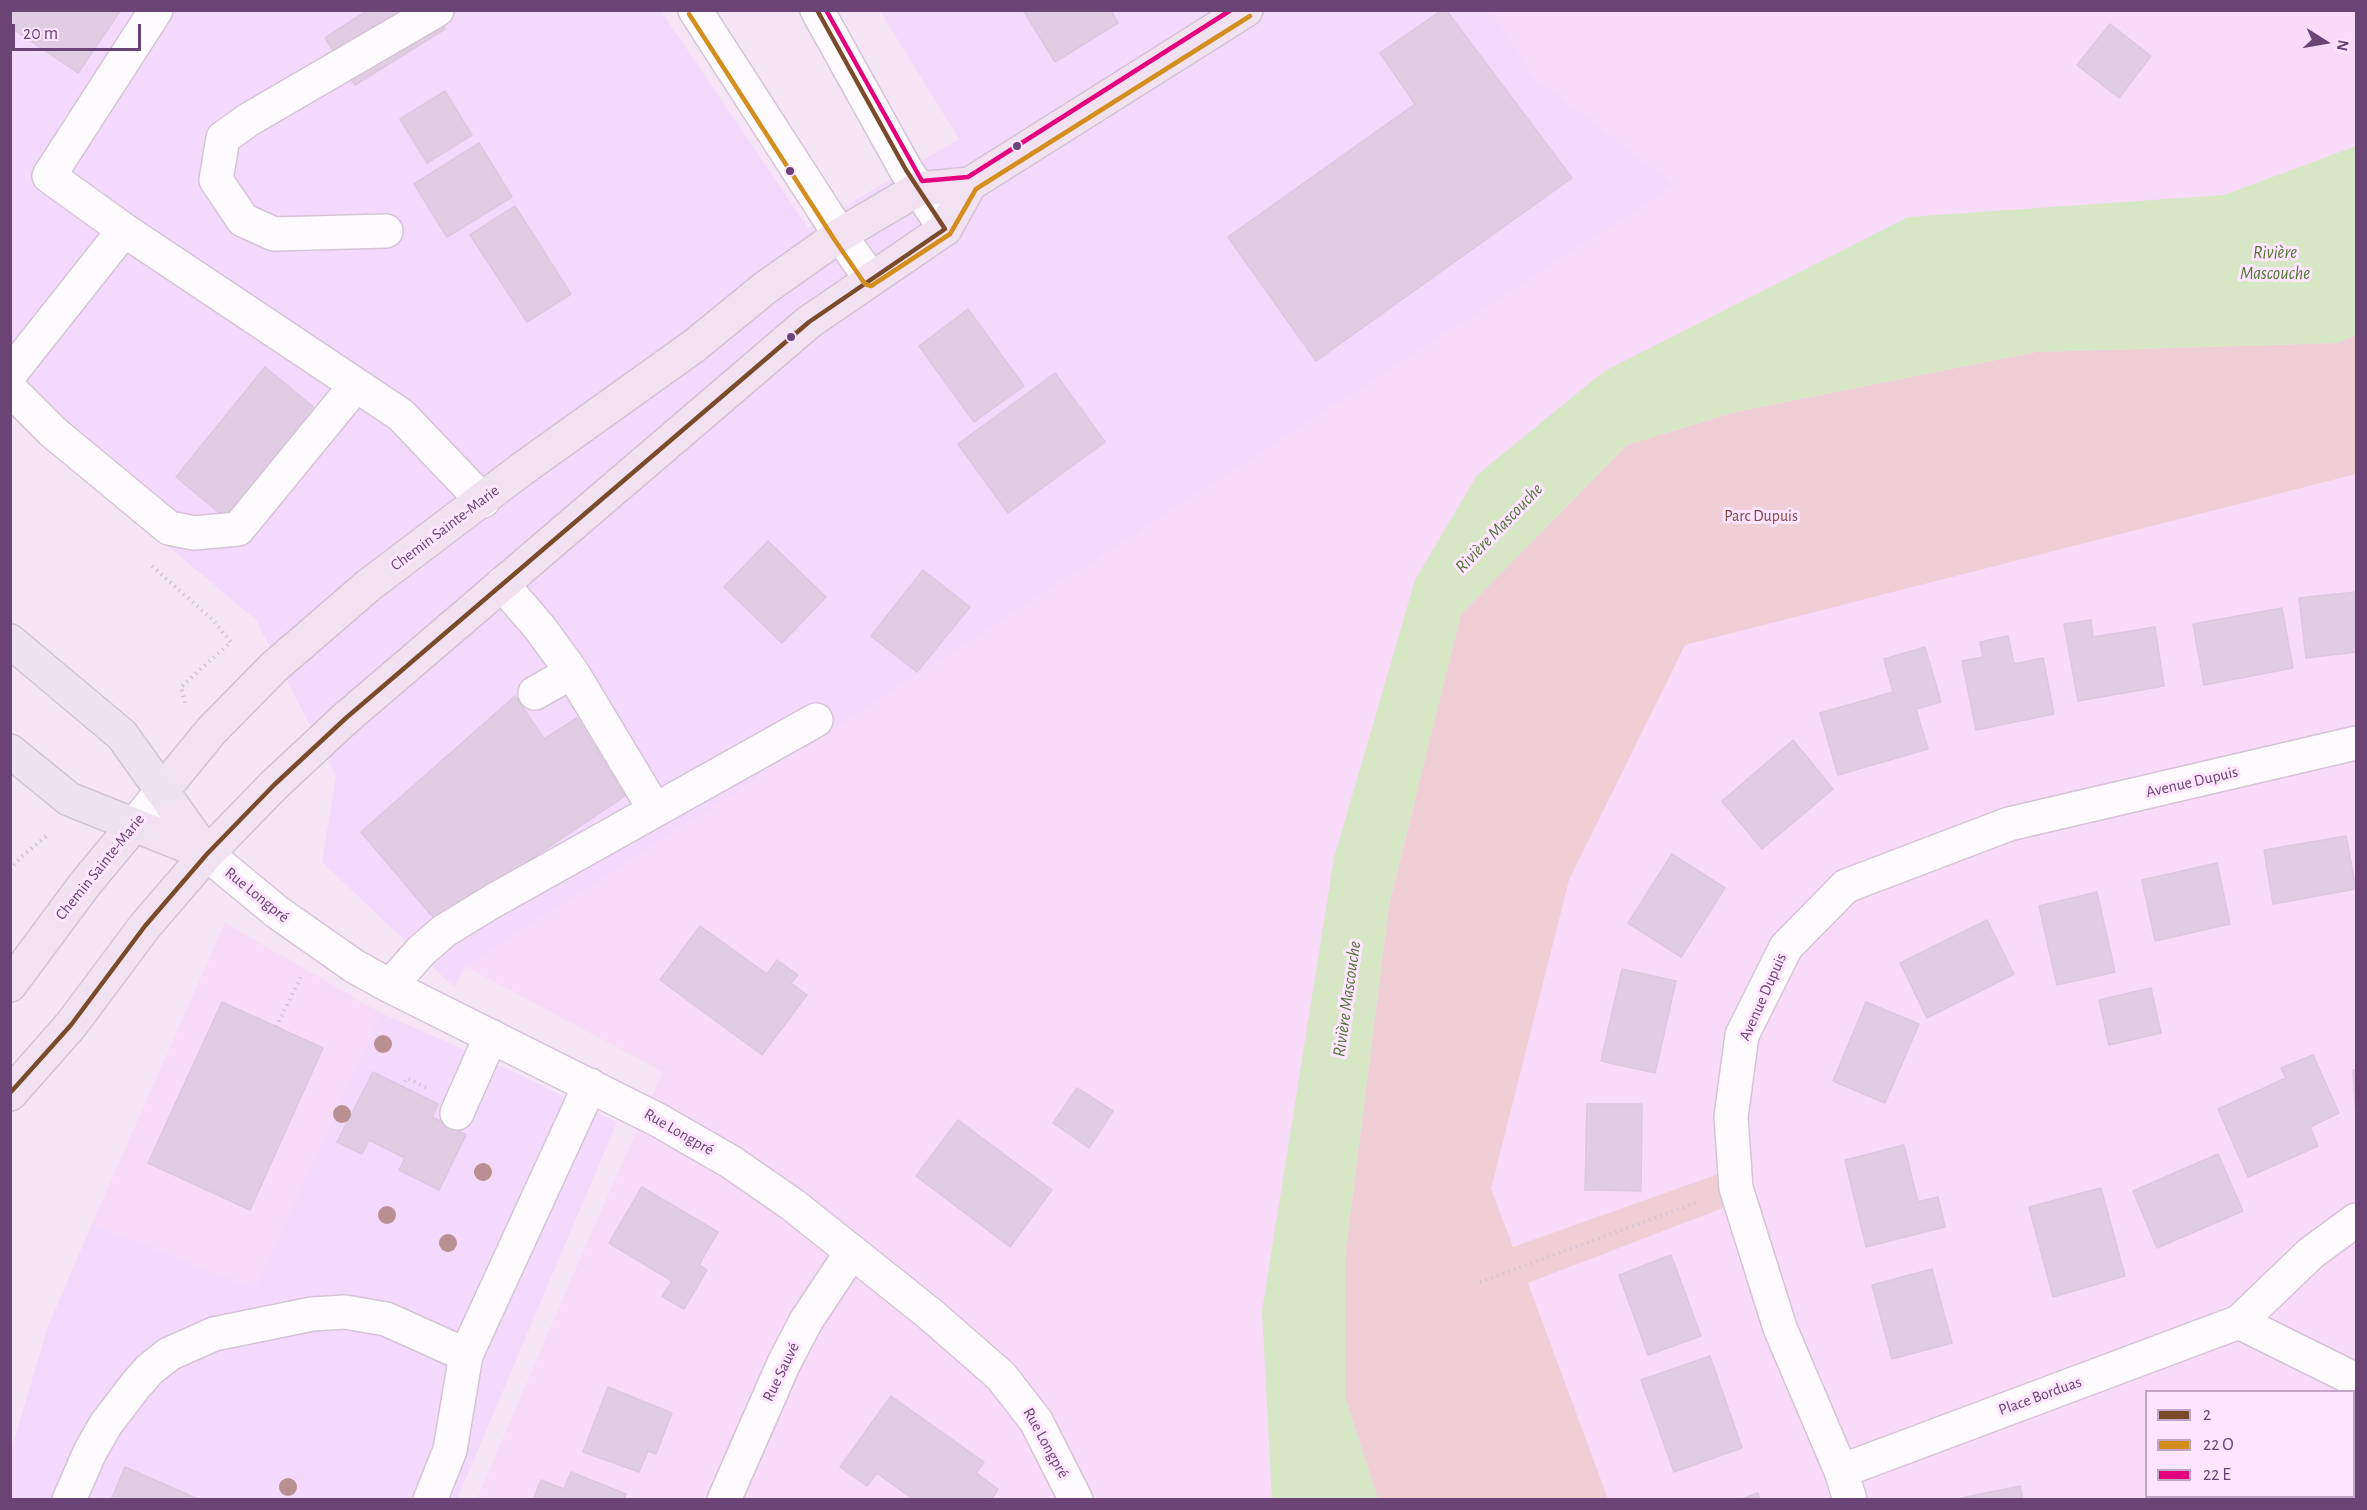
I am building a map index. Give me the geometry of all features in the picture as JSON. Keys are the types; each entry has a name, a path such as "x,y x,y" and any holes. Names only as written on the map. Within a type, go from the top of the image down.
{"highway":[{"path":"10,641 122,735 162,791"},
{"path":"10,751 69,799 134,825"}],"main road":[{"name":"Chemin Sainte-Marie","path":"162,791 212,730 303,641 369,585 483,501 522,469 694,346 765,288 840,235 918,189 970,184 1246,10"},
{"name":"Chemin Sainte-Marie","path":"10,1094 71,1025 145,926 207,854 274,785 338,726 502,584 809,322 945,229 970,184"},
{"name":"Rue Longpré","path":"162,791 207,854"},
{"name":"Chemin Sainte-Marie","path":"10,985 85,884 134,825"},
{"name":"Rue Longpré","path":"134,825 207,854"}],"street":[{"path":"156,10 49,176 124,230 401,415 483,501"},
{"path":"386,231 274,234 243,220 216,180 223,138 248,120 437,10"},
{"path":"696,10 840,235 871,279"},
{"path":"817,10 918,189 945,229"},
{"path":"10,374 124,230"},
{"path":"10,389 53,432 169,528 194,533 238,529 356,385"},
{"path":"502,584 540,628 572,672 656,810"},
{"path":"535,693 572,672"},
{"path":"390,986 421,951 444,931 493,901 816,720"},
{"name":"Avenue Dupuis","path":"1845,1485 1780,1328 1736,1188 1731,1117 1742,1035 1786,947 1846,886 2009,824 2356,743"},
{"name":"Chemin Sainte-Marie","path":"134,825 162,791"},
{"name":"Rue Longpré","path":"207,854 291,923 354,966 658,1120 731,1162 793,1205 930,1314 1001,1377 1036,1421 1076,1500"},
{"path":"456,1113 491,1036"},
{"path":"430,1500 450,1450 466,1354 590,1085"},
{"name":"Place Borduas","path":"1845,1485 2239,1322 2311,1252 2356,1220"},
{"name":"Rue Sauvé","path":"724,1500 784,1364 806,1321 851,1252"},
{"path":"69,1500 100,1433 150,1369 169,1354 224,1330 312,1314 345,1312 386,1319 466,1354"},
{"path":"2239,1322 2356,1380"}],"path":[{"path":"186,707 181,687 231,642"},
{"path":"10,870 21,857 39,843"},
{"path":"276,1027 304,969"},
{"path":"402,1087 407,1078 428,1089"},
{"path":"1480,1282 1736,1188"}],"shaded area":[{"path":"11,11 661,11 808,228 959,139 880,11 1491,11 1533,76 1675,185 466,966 454,987 322,862 336,776 256,620 11,414"},
{"path":"1491,11 2356,11 2356,1499 477,1499 663,1072 465,966 1675,185 1533,76"},
{"path":"225,923 381,1013 255,1289 92,1224"},
{"path":"381,1013 510,1070 617,1122 457,1499 11,1499 10,1455 47,1329 92,1224 255,1289"}],"green space":[{"name":"Parc Dupuis","path":"2356,335 2356,474 1685,645 1569,880 1491,1189 1513,1247 1724,1172 1728,1206 1528,1283 1608,1499 1378,1499 1345,1397 1345,1256 1389,905 1461,614 1627,445 1735,412 2036,352 2337,343"}],"water":[{"name":"Rivière Mascouche","path":"2356,146 2356,335 2338,343 2036,352 1735,412 1627,445 1461,614 1389,905 1345,1256 1345,1397 1378,1499 1272,1499 1262,1311 1334,858 1415,580 1477,475 1603,372 1908,217 2224,195"}],"building":[{"path":"10,10 121,10 78,73 10,27"},
{"path":"368,10 433,10 445,29 355,85 325,38"},
{"path":"1023,10 1111,10 1118,23 1055,62"},
{"path":"1442,10 1446,10 1572,178 1316,361 1228,237 1415,104 1380,53"},
{"path":"2110,24 2151,56 2119,98 2077,65"},
{"path":"445,91 472,135 427,163 400,119"},
{"path":"479,143 512,197 447,237 414,184"},
{"path":"515,206 571,294 527,322 470,235"},
{"path":"968,309 1024,386 974,422 919,346"},
{"path":"265,367 322,414 232,523 176,477"},
{"path":"1055,373 1105,442 1008,513 958,444"},
{"path":"768,541 826,597 782,643 724,587"},
{"path":"923,570 970,607 917,672 871,636"},
{"path":"2356,592 2356,652 2306,658 2299,598"},
{"path":"2282,608 2293,668 2204,685 2193,624"},
{"path":"2091,620 2093,637 2155,627 2164,686 2078,701 2064,624"},
{"path":"2008,636 2014,664 2043,658 2054,714 1976,730 1962,661 1983,657 1980,642"},
{"path":"1925,647 1941,702 1916,709 1928,749 1838,775 1820,713 1893,692 1884,659"},
{"path":"515,696 544,739 577,718 625,796 437,922 361,832"},
{"path":"1793,740 1833,789 1762,849 1722,801"},
{"path":"2346,836 2356,889 2273,904 2264,850"},
{"path":"1672,854 1725,888 1681,957 1628,923"},
{"path":"2217,863 2230,924 2155,941 2142,880"},
{"path":"2097,892 2115,972 2057,985 2039,906"},
{"path":"1987,920 2014,974 1927,1018 1900,963"},
{"path":"700,926 767,974 777,960 798,975 791,983 807,995 762,1055 660,980"},
{"path":"1622,969 1676,981 1655,1073 1601,1061"},
{"path":"2151,988 2161,1033 2109,1045 2099,1000"},
{"path":"222,1002 323,1048 250,1210 148,1163"},
{"path":"1866,1002 1919,1024 1885,1103 1833,1081"},
{"path":"2313,1055 2339,1113 2310,1127 2318,1146 2248,1177 2218,1109 2286,1078 2281,1068"},
{"path":"2353,1070 2356,1070 2356,1115"},
{"path":"373,1072 438,1104 432,1117 466,1135 439,1190 399,1170 405,1158 369,1140 362,1154 337,1142"},
{"path":"1077,1088 1113,1111 1089,1148 1053,1123"},
{"path":"1587,1104 1642,1104 1641,1191 1585,1190"},
{"path":"958,1120 1052,1190 1010,1247 916,1176"},
{"path":"1904,1145 1918,1202 1938,1197 1945,1227 1866,1247 1845,1160"},
{"path":"2218,1154 2243,1211 2157,1248 2133,1191"},
{"path":"642,1187 718,1232 699,1265 707,1270 684,1309 662,1296 672,1281 609,1243"},
{"path":"2101,1188 2125,1276 2053,1297 2029,1207"},
{"path":"1671,1255 1701,1336 1648,1355 1619,1275"},
{"path":"1932,1269 1952,1343 1892,1359 1872,1285"},
{"path":"1710,1356 1742,1448 1674,1472 1641,1380"},
{"path":"608,1387 672,1413 656,1454 648,1451 639,1472 583,1452"},
{"path":"891,1396 984,1462 976,1473 998,1489 991,1500 914,1500 877,1473 867,1486 840,1467"},
{"path":"125,1467 200,1500 111,1500"},
{"path":"571,1472 626,1494 624,1500 533,1500 541,1480 564,1489"},
{"path":"2020,1486 2023,1500 1961,1500 1961,1498"},
{"path":"1758,1493 1760,1500 1739,1500"},
{"path":"2156,1498 2230,1498 2230,1500 2156,1500"},
{"path":"2259,1498 2349,1498 2349,1500 2259,1500"}],"transit line":[{"name":"2","path":"10,1093 71,1025 145,926 207,854 274,785 346,718 809,322 945,229 906,170 817,10"},
{"path":"826,10 922,181 968,177 1231,10"},
{"path":"689,14 834,239 865,284 871,286 950,234 976,189 1250,16"}]}
